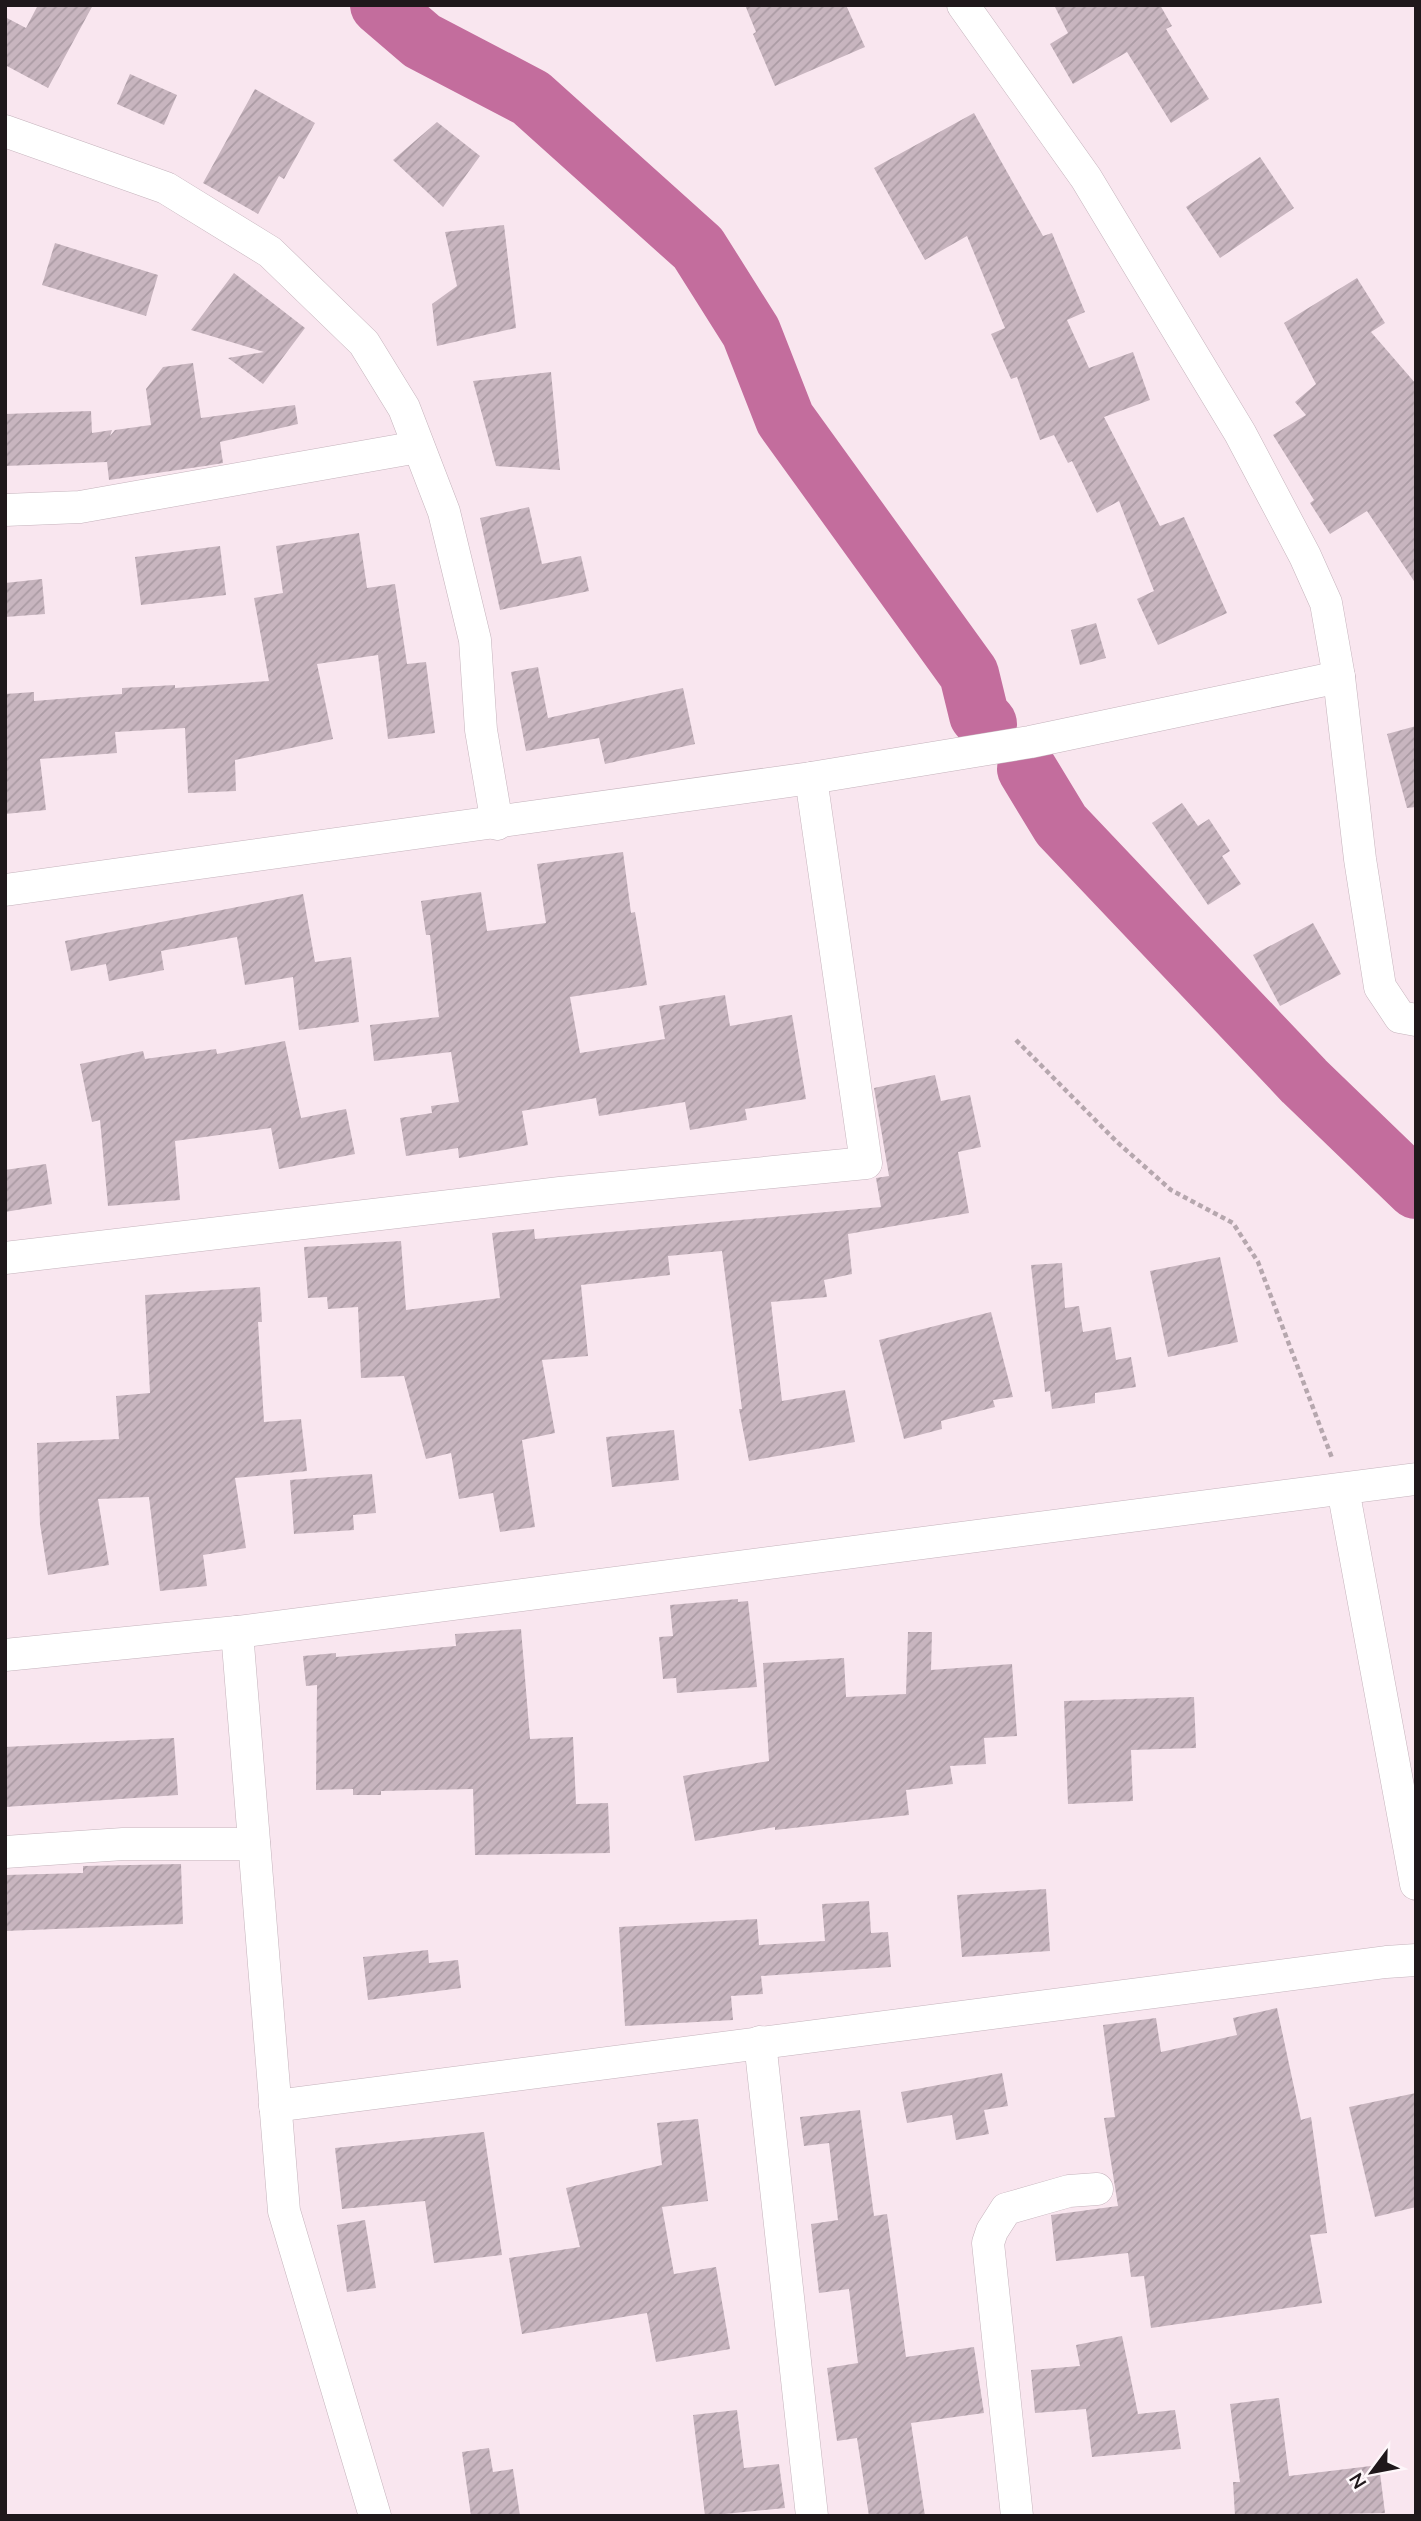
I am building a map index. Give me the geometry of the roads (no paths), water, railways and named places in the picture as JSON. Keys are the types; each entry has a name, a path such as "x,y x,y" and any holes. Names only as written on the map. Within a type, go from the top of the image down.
{"street":[{"path":"963,5 1086,178 1240,433 1305,556 1326,603 1339,677 1360,859 1380,987 1400,1017 1416,1020"},
{"path":"5,131 166,188 270,252 364,343 404,408 444,512 475,640 481,730 497,824"},
{"path":"5,510 80,507 418,447"},
{"path":"5,890 497,824 811,778 1030,742 1339,677"},
{"path":"5,1258 560,1193 866,1163 811,778"},
{"path":"5,1655 237,1633 1416,1479"},
{"path":"1343,1489 1416,1884"},
{"path":"237,1633 284,2211 374,2516"},
{"path":"5,1852 123,1844 254,1844"},
{"path":"275,2106 1385,1962 1416,1961"},
{"path":"760,2042 812,2516"},
{"path":"1017,2516 988,2243 1006,2209 1057,2194 1097,2189"}],"waterway":[{"path":"380,5 422,41 531,98 698,248 751,332 785,419 969,674 979,715 987,724"},
{"path":"1027,769 1061,825 1304,1081 1416,1189"}]}
